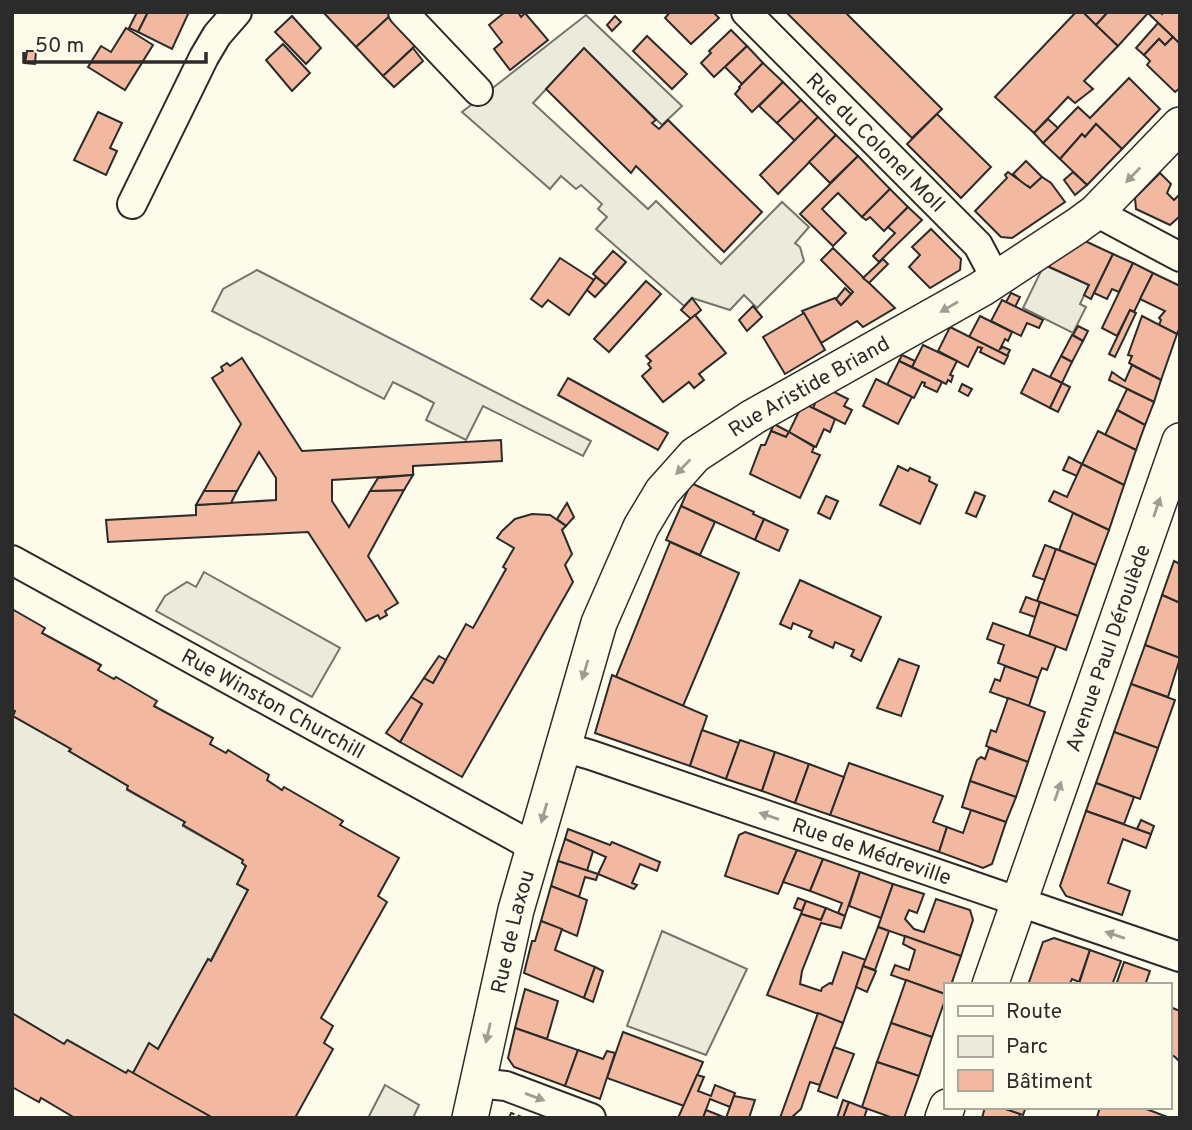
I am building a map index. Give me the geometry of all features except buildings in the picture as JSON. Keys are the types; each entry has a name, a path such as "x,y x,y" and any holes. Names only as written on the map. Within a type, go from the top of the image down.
{"main road":[{"name":"Rue Aristide Briand","path":"563,747 599,623 635,539 662,492 686,464 695,455 753,417 996,279 1096,212 1180,125"},
{"name":"Avenue Paul Déroulède","path":"991,983 1180,441"},
{"name":"Rue de Laxou","path":"470,1118 510,936 563,747"}],"street":[{"path":"132,204 204,57 217,35 237,12"},
{"path":"403,12 478,91"},
{"name":"Rue du Colonel Moll","path":"746,12 978,244 996,279"},
{"path":"1096,212 1180,257"},
{"name":"Rue Winston Churchill","path":"12,560 534,847"},
{"name":"Rue de Médreville","path":"563,747 1180,957"},
{"path":"477,1083 506,1086 591,1118"}],"green space":[{"path":"12,710 15,711 13,716 128,786 127,790 185,822 183,826 243,860 242,863 246,866 238,884 248,890 211,960 208,959 158,1049 149,1044 133,1073 126,1073 68,1040 64,1044 12,1013"}],"shaded area":[{"path":"586,15 682,106 662,125 584,49 533,103 648,209 656,201 721,264 782,202 809,227 795,243 800,247 804,261 757,308 744,295 730,310 692,298 684,306 596,229 607,217 598,209 602,204 581,185 576,189 561,176 550,189 462,112"},
{"path":"1044,265 1089,285 1080,304 1086,307 1073,333 1023,308"},
{"path":"257,270 591,441 583,456 483,406 466,440 426,420 434,403 419,395 393,382 384,399 212,311 223,289"},
{"path":"204,572 340,648 312,697 156,611 165,596 187,582 196,587"},
{"path":"662,931 747,969 706,1055 627,1026"},
{"path":"385,1085 419,1105 413,1118 368,1118"}],"fence":[{"path":"509,1118 511,1113 524,1118"}]}
